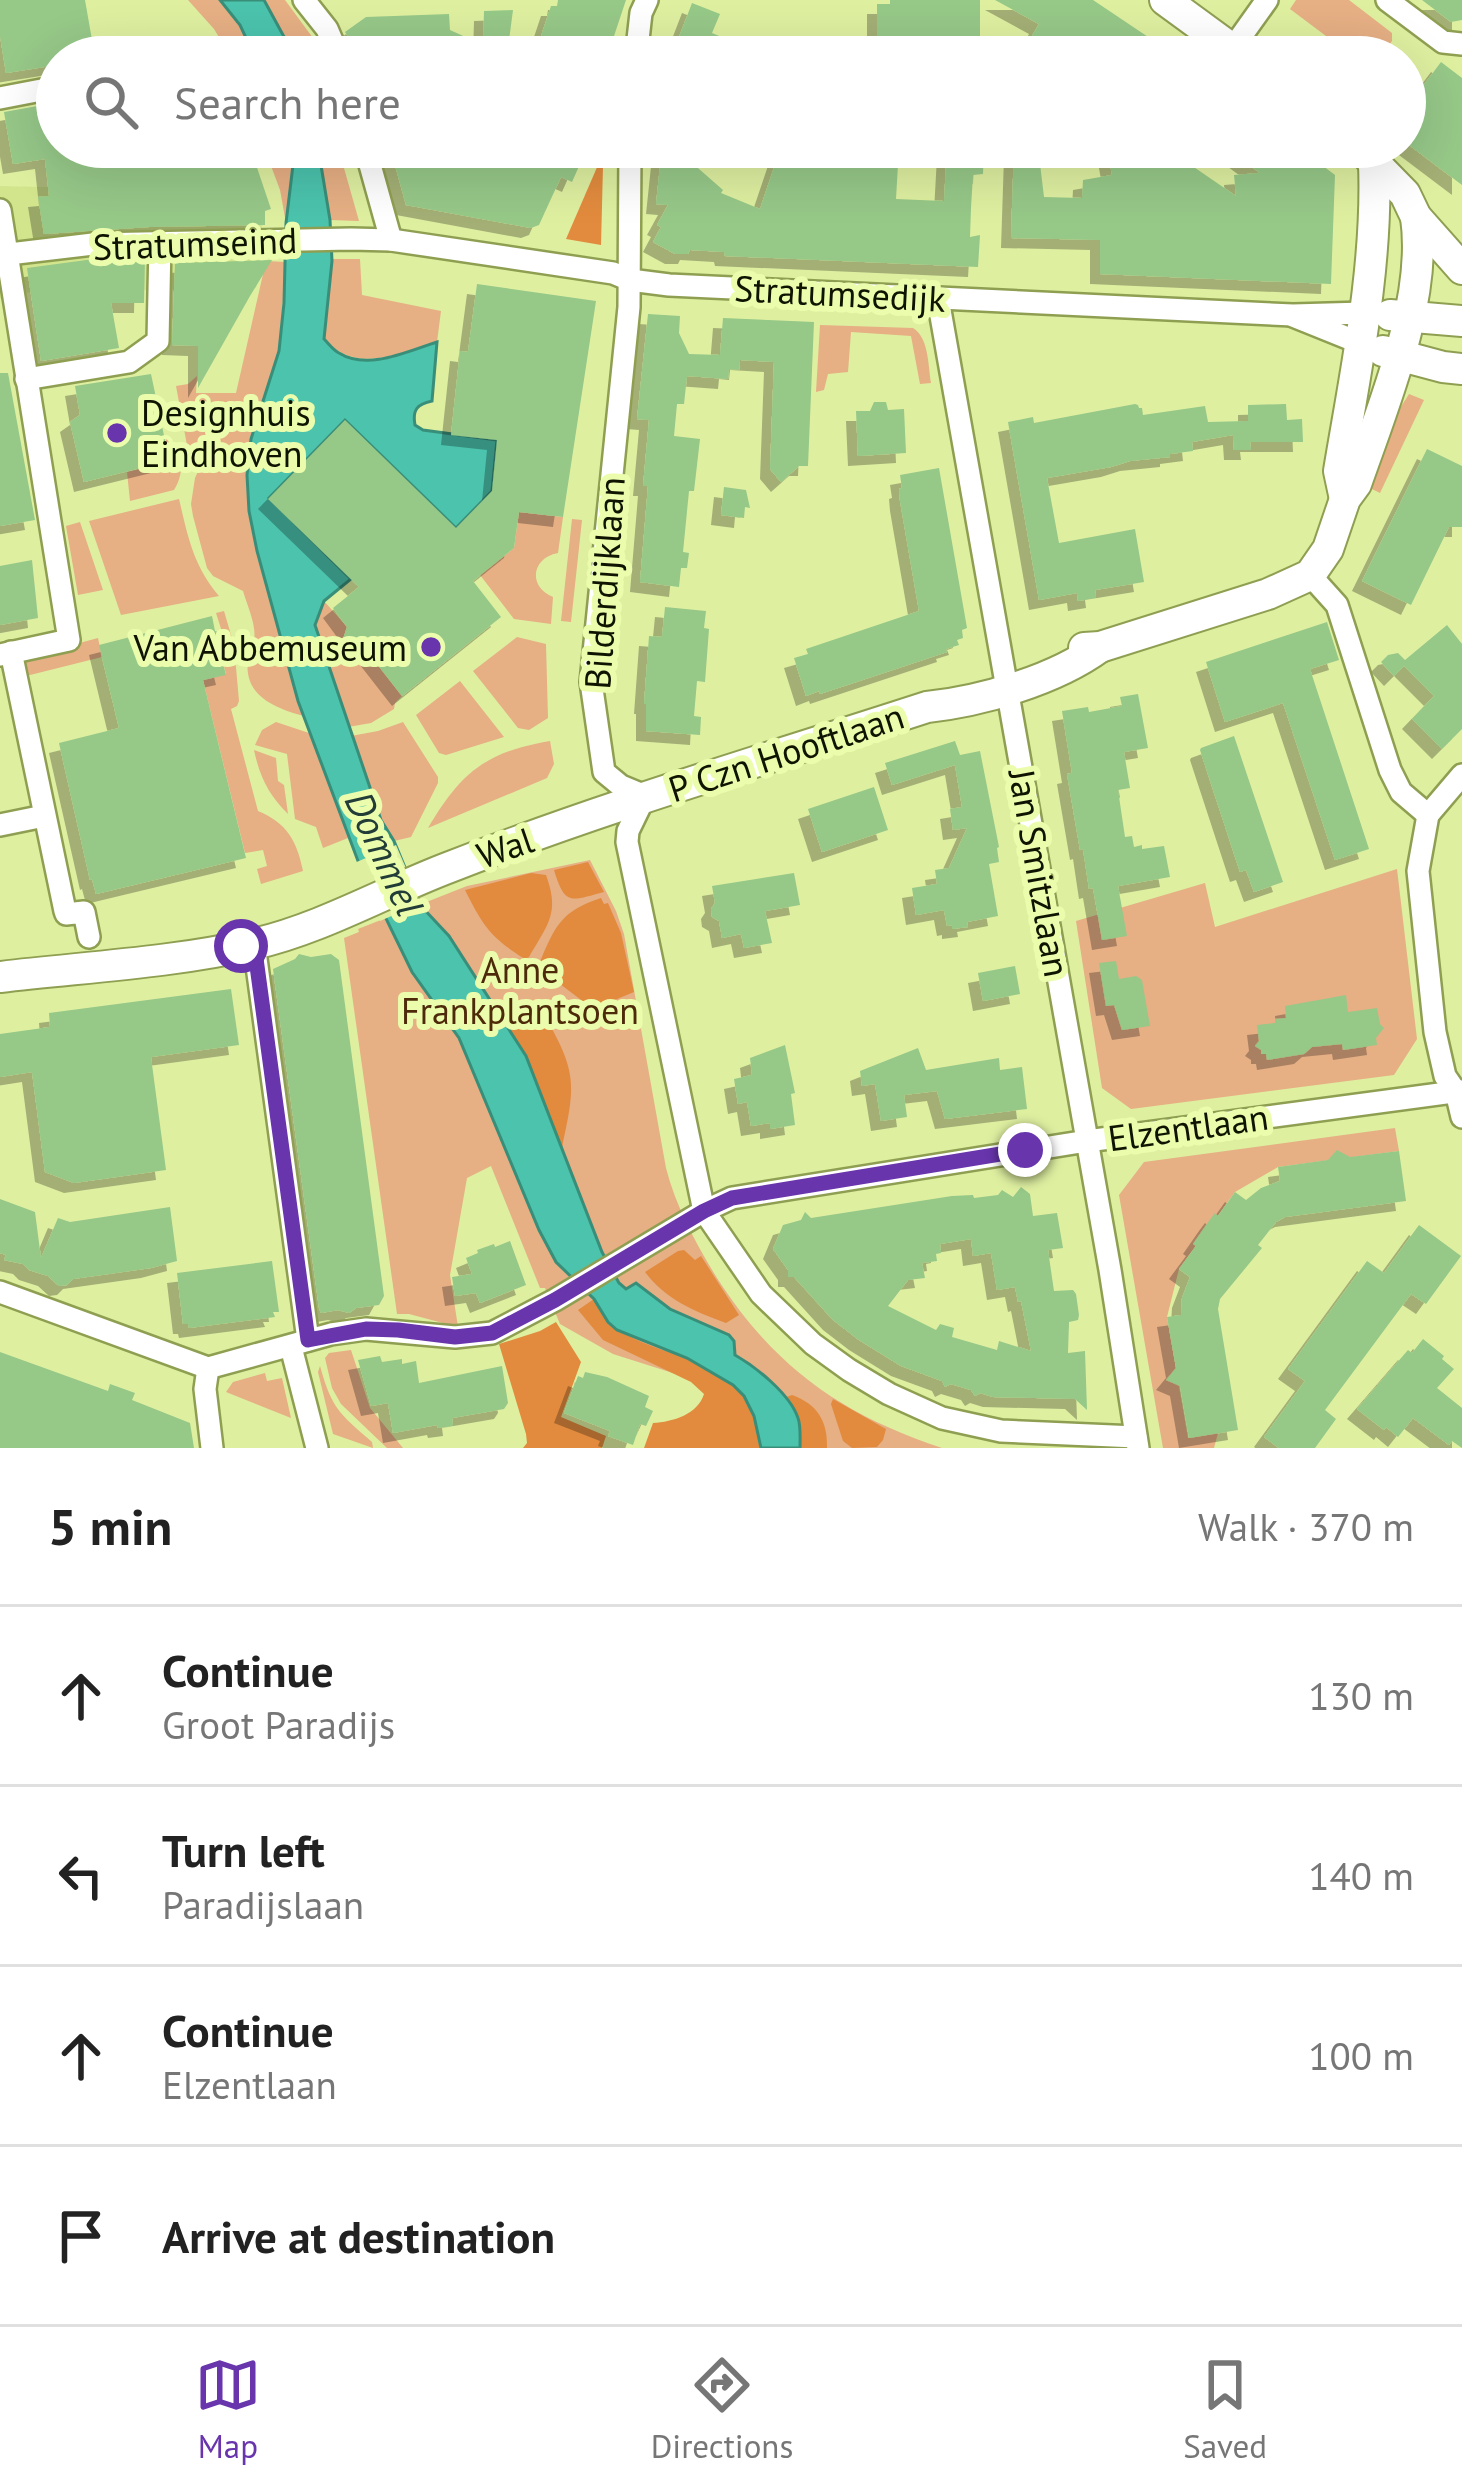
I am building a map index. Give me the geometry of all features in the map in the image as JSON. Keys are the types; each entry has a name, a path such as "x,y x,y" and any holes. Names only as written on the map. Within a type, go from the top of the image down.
{"street":[{"path":"304,0 330,36"},
{"path":"638,36 647,0"},
{"path":"1165,0 1214,36"},
{"path":"1247,36 1267,0"},
{"path":"1387,0 1443,42 1462,44"},
{"path":"0,98 36,91"},
{"path":"371,168 391,240"},
{"path":"630,168 630,280"},
{"path":"1345,499 1339,471 1376,216 1369,168"},
{"path":"1380,168 1462,268"},
{"path":"0,210 69,640 6,653 65,914 84,912 88,937"},
{"path":"1416,217 1418,263 1399,356 1355,484 1328,549 1310,575 1337,605 1390,770 1401,792 1427,814"},
{"name":"Stratumseind","path":"4,255 93,244 391,240"},
{"name":"Stratumsedijk","path":"391,240 669,285 1293,315 1362,328 1408,317 1462,321"},
{"path":"26,379 129,362 158,341 160,243"},
{"name":"Bilderdijklaan","path":"630,280 591,682 604,772 645,796"},
{"name":"Jan Smitzlaan","path":"938,299 1137,1443"},
{"name":"Stratumsedijk","path":"1362,328 1399,356 1462,369"},
{"name":"P Czn Hooftlaan","path":"645,796 927,707 967,703 1076,665 1100,647 1268,594 1310,575"},
{"path":"1462,775 1427,814 1418,871 1435,1032 1445,1076 1459,1092 1462,1117"},
{"path":"645,796 628,831 704,1211 761,1294 813,1344 890,1394 942,1418 1000,1432 1137,1443"},
{"name":"Wal","path":"0,977 184,955 308,929 412,883 645,796"},
{"path":"0,825 44,816"},
{"path":"254,944 299,1343 317,1448"},
{"name":"Elzentlaan","path":"208,1368 366,1329 455,1337 492,1333 732,1198 1087,1141 1459,1092"},
{"path":"0,1292 208,1368 205,1389 212,1448"}],"shaded area":[{"path":"597,168 603,168 601,245 566,239"},
{"path":"0,186 265,192 256,288 6,293 0,299"},
{"path":"588,862 604,892 570,898 554,870"},
{"path":"531,873 546,875 552,909 542,936 525,959 489,930 465,890"},
{"path":"601,898 621,933 634,992 593,1009 539,964 561,922 577,908"},
{"path":"546,1018 569,1068 569,1110 562,1148 526,1056 509,1028"},
{"path":"684,1250 695,1260 701,1256 739,1315 726,1323 692,1309 662,1290 645,1272"},
{"path":"594,1299 608,1321 625,1334 714,1370 729,1381 750,1406 761,1448 644,1448 653,1423 684,1416 704,1394 691,1382 603,1340 578,1310"},
{"path":"556,1322 581,1362 561,1417 606,1436 602,1448 523,1448 526,1434 499,1344"},
{"path":"792,1395 819,1415 827,1448 800,1448 798,1416 784,1398"},
{"path":"833,1399 886,1429 877,1447 852,1448 843,1441"}],"green space":[{"path":"188,0 220,0 245,36 218,36"},
{"path":"264,0 285,0 312,36 284,36"},
{"path":"1296,0 1349,0 1392,36 1326,36 1290,9"},
{"path":"272,168 293,168 286,223"},
{"path":"321,168 344,168 359,221 330,220"},
{"path":"333,259 360,259 362,295 441,311 437,342 376,358 347,355 334,348 322,335"},
{"path":"266,261 286,262 279,352 252,439 249,511 304,716 272,704 251,682 248,659 253,622 243,591 207,568 191,504 195,478 207,452 189,456 176,386 197,376 196,393 236,393"},
{"path":"820,325 913,328 925,345 931,383 920,384 911,336 851,332 848,372 828,374 824,390 816,392"},
{"path":"1409,394 1424,400 1380,493 1370,488 1392,421"},
{"path":"166,437 180,462 174,490 130,501 127,472 173,461"},
{"path":"179,499 197,562 219,596 121,615 89,521"},
{"path":"519,512 563,517 558,553 542,561 536,573 539,587 553,597 551,624 514,619 480,575 514,548"},
{"path":"572,519 582,520 571,622 561,621"},
{"path":"80,522 103,590 78,595 66,526"},
{"path":"324,601 347,627 343,639 350,648 363,646 402,696 394,709 371,723 348,727 315,625"},
{"path":"224,611 234,645 239,701 231,709 258,811 289,834 303,871 261,884 257,869 267,866 263,850 245,853 203,680 226,674 217,640 224,638 216,613"},
{"path":"517,637 546,644 548,718 529,730 518,728 473,671"},
{"path":"98,638 102,657 22,677 20,659"},
{"path":"460,681 504,737 446,755 439,753 416,715"},
{"path":"276,722 312,734 348,838 323,848 316,827 295,819 287,754 255,745 262,730"},
{"path":"403,722 438,783 411,837 394,841 381,820 351,736"},
{"path":"550,741 554,764 547,778 428,828 452,792 477,768 509,751"},
{"path":"254,750 276,758 288,814 266,785"},
{"name":"Anne Frankplantsoen","path":"590,860 624,934 670,1183 709,1265 762,1337 813,1384 873,1420 942,1448 670,1448 713,1399 698,1381 613,1354 560,1324 545,1288 540,1288 491,1166 467,1178 450,1275 458,1327 397,1314 344,938 467,886"},
{"path":"1397,869 1417,1039 1394,1075 1131,1109 1102,1088 1076,921 1205,883 1215,927"},
{"path":"1395,1128 1399,1151 1278,1167 1235,1192 1179,1269 1167,1317 1188,1438 1218,1433 1214,1448 1163,1448 1119,1195 1144,1162"},
{"path":"351,1350 370,1408 403,1448 387,1448 341,1404 332,1388 325,1358 329,1353"},
{"path":"320,1366 338,1409 373,1448 333,1434"},
{"path":"265,1373 267,1381 282,1378 291,1418 226,1392 233,1382"}],"water":[{"path":"220,0 264,0 284,36 245,36"},
{"name":"Dommel","path":"293,168 321,168 332,261 324,339 339,353 362,360 388,358 437,342 432,401 417,408 415,425 497,440 492,491 456,528 345,420 269,498 351,579 324,601 315,625 381,820 421,906 449,936 526,1056 602,1252 619,1283 626,1289 636,1283 670,1309 729,1335 735,1355 771,1382 794,1409 800,1448 761,1448 754,1416 733,1385 687,1358 617,1330 556,1262 459,1038 412,972 358,861 298,701 249,511 251,439 279,351"}],"pier":[{"path":"396,845 421,903 380,921 352,864"}],"building":[{"path":"0,0 85,0 91,36 36,36 36,68 6,73"},
{"path":"558,0 626,0 614,36 541,36 551,6 557,6"},
{"path":"890,0 980,0 980,36 877,36 877,4 890,4"},
{"path":"995,0 1093,0 1147,36 1032,36 1039,24"},
{"path":"1422,0 1462,0 1462,20 1451,22"},
{"path":"692,3 720,14 712,33 719,36 679,36"},
{"path":"513,10 510,36 483,36 484,11"},
{"path":"449,14 450,30 463,36 348,36 345,32 366,17"},
{"path":"1441,62 1462,78 1462,185 1426,158 1426,82"},
{"path":"36,106 36,160 13,164 4,112"},
{"path":"46,168 257,168 271,209 265,211 265,225 44,234 38,197 49,196"},
{"path":"396,168 578,168 572,182 561,177 539,225 531,228 406,205"},
{"path":"660,168 698,168 721,193 760,209 774,168 898,168 896,199 944,201 946,168 983,168 983,174 973,175 971,208 970,237 980,235 978,267 725,256 724,252 690,250 675,254 653,242 668,205 656,204"},
{"path":"1013,168 1041,168 1044,197 1082,198 1083,180 1112,175 1111,168 1195,168 1236,196 1234,175 1260,173 1253,168 1326,168 1335,175 1331,284 1100,274 1100,240 1011,238"},
{"path":"145,258 144,303 111,303 119,348 41,361 27,268"},
{"path":"272,260 198,388 198,346 172,345 175,263"},
{"path":"477,284 596,301 563,517 519,512 514,548 473,581 501,617 402,696 363,646 350,648 343,639 347,627 333,608 359,587 268,499 345,420 456,528 492,491 497,440 451,435 460,351 468,352"},
{"path":"648,314 680,316 679,333 689,354 720,355 723,318 814,322 808,466 799,466 781,482 770,469 774,362 740,360 739,370 729,369 728,379 687,376 684,404 677,404 674,436 700,439 694,491 689,491 683,552 689,553 687,568 681,568 679,587 640,582 649,420 637,419"},
{"path":"0,373 8,373 35,520 0,526"},
{"path":"151,374 173,460 84,482 70,422 80,415 75,386"},
{"path":"874,402 886,402 888,410 904,409 906,453 858,456 856,411 870,411"},
{"path":"1135,404 1143,415 1205,406 1208,422 1248,421 1248,405 1286,404 1287,420 1302,419 1303,442 1250,442 1251,450 1234,450 1233,435 1192,442 1193,451 1170,457 1047,478 1059,543 1135,529 1144,582 1095,590 1096,598 1078,601 1077,593 1039,600 1008,422 1033,417 1034,423"},
{"path":"1427,449 1462,466 1462,527 1449,527 1411,605 1362,581"},
{"path":"939,468 967,628 957,640 959,645 806,696 794,658 808,654 806,649 919,611 900,475"},
{"path":"724,487 746,490 750,508 745,507 744,518 721,515"},
{"path":"32,560 38,618 0,625 0,566"},
{"path":"665,607 706,611 705,682 697,681 694,716 701,717 700,735 646,731 649,636 662,637"},
{"path":"212,616 215,631 227,635 218,644 226,675 203,680 246,858 96,894 59,743 119,728 99,645"},
{"path":"1327,622 1339,660 1310,669 1369,849 1335,860 1283,703 1225,722 1206,662"},
{"path":"1447,625 1462,644 1462,729 1442,749 1412,719 1434,696 1404,666 1394,676 1381,662 1398,653 1405,660"},
{"path":"1138,694 1148,748 1124,752 1130,788 1118,790 1125,837 1132,836 1134,847 1142,845 1142,849 1164,846 1170,877 1118,886 1127,936 1102,940 1093,888 1089,889 1080,850 1062,711 1122,706 1120,697"},
{"path":"1234,736 1283,882 1254,892 1246,870 1240,872 1200,750"},
{"path":"955,741 960,755 980,751 999,862 989,864 998,916 952,929 944,910 916,915 912,888 937,884 935,870 949,868 967,828 953,830 950,809 962,807 955,765 892,785 885,763"},
{"path":"874,787 888,830 822,852 808,809"},
{"path":"794,873 800,905 765,911 772,943 744,948 741,934 722,938 719,921 712,917 712,886"},
{"path":"299,954 331,954 339,960 384,1296 379,1305 349,1313 321,1313 319,1308 273,969"},
{"path":"1116,961 1119,979 1136,976 1142,980 1150,1026 1122,1030 1114,1005 1106,1006 1099,963"},
{"path":"1015,966 1020,994 983,1001 978,973"},
{"path":"231,989 239,1045 151,1057 166,1170 74,1183 45,1172 32,1072 0,1077 0,1034 50,1027 49,1013"},
{"path":"1346,995 1348,1012 1377,1008 1384,1028 1377,1045 1343,1050 1342,1044 1312,1047 1304,1054 1267,1060 1255,1046 1257,1025 1286,1018 1285,1006"},
{"path":"785,1045 795,1093 791,1094 795,1125 751,1126 747,1102 738,1104 734,1079 752,1075 750,1058"},
{"path":"918,1048 926,1070 999,1058 1000,1070 1022,1067 1027,1109 945,1119 937,1091 904,1095 907,1117 881,1121 875,1084 862,1086 860,1071"},
{"path":"1337,1150 1350,1157 1399,1151 1406,1201 1276,1222 1258,1245 1262,1248 1220,1299 1218,1309 1238,1430 1189,1438 1180,1386 1166,1380 1176,1368 1167,1317 1181,1315 1190,1277 1179,1269 1209,1221 1235,1192 1246,1200 1280,1181 1278,1167 1328,1160"},
{"path":"1021,1187 1030,1194 1033,1216 1057,1213 1063,1248 1048,1250 1054,1291 1076,1294 1079,1315 1069,1322 1068,1353 1085,1351 1087,1410 1075,1399 975,1396 971,1390 951,1384 945,1387 942,1381 901,1366 833,1320 794,1277 788,1277 773,1249 783,1225 801,1220 805,1212 811,1218 952,1196 998,1195 1002,1190 1013,1197","holes":["971,1239 973,1256 991,1253 997,1290 1015,1287 1031,1351 999,1341 997,1350 952,1337 954,1328 940,1324 936,1330 888,1306 908,1280 925,1278 922,1263 937,1261 940,1244"]},
{"path":"0,1199 35,1212 41,1258 58,1218 70,1222 170,1207 177,1261 73,1279 59,1286 23,1264 4,1260"},
{"path":"1419,1225 1461,1256 1426,1304 1411,1294 1325,1410 1336,1419 1315,1448 1279,1448 1264,1437 1305,1381 1288,1369 1367,1261 1384,1273"},
{"path":"510,1241 526,1285 480,1303 476,1293 455,1296 452,1277 472,1274 466,1258"},
{"path":"272,1261 279,1312 273,1312 275,1317 189,1328 183,1324 177,1273"},
{"path":"1423,1339 1454,1369 1437,1388 1462,1408 1462,1448 1452,1441 1449,1445 1413,1418 1398,1437 1357,1409"},
{"path":"0,1352 108,1391 110,1384 135,1393 132,1400 190,1423 194,1448 0,1448"},
{"path":"380,1356 382,1362 416,1361 419,1383 502,1366 508,1403 504,1409 452,1418 453,1426 393,1433 388,1403 371,1406 358,1360"},
{"path":"585,1372 649,1396 645,1407 653,1411 646,1426 640,1424 633,1445 564,1413 578,1376 583,1378"}],"place":[{"name":"Designhuis Eindhoven","path":"117,433"},
{"name":"Van Abbemuseum","path":"431,647"}],"route":[{"path":"241,946 254,944 308,1340 366,1329 455,1337 492,1333 732,1198 1025,1150"}]}
